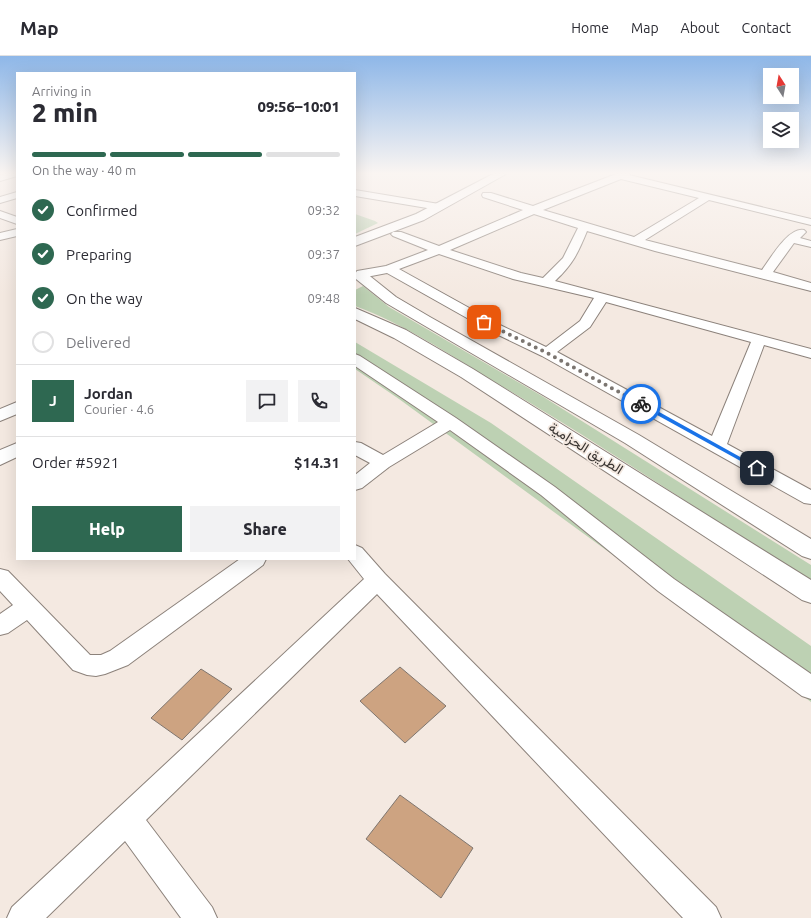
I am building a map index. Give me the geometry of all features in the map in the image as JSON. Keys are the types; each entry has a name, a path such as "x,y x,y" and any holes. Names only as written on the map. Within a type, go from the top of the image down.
{"main road":[{"path":"356,242 425,214"},
{"path":"369,250 397,234 420,217"},
{"path":"358,273 391,300 632,439 811,550"},
{"name":"الطريق الحزامية","path":"356,313 400,334 468,373 811,593"},
{"path":"0,458 16,450"}],"street":[{"path":"1,214 16,221"},
{"path":"358,273 389,269 439,250 522,214"},
{"path":"546,214 723,265 765,274 811,287"},
{"path":"636,241 679,214"},
{"path":"776,214 811,223"},
{"path":"765,274 791,239 811,223"},
{"path":"545,283 563,267 569,259 584,226"},
{"path":"0,237 16,232"},
{"path":"397,234 489,267 811,354"},
{"path":"791,239 811,244"},
{"path":"389,269 495,328 547,353 811,498"},
{"path":"547,353 585,324 602,297"},
{"path":"717,446 759,339"},
{"path":"356,360 450,422 548,490 666,585 811,688"},
{"path":"0,416 16,408"},
{"path":"356,483 383,463 450,422"},
{"path":"356,448 383,463"},
{"path":"356,554 377,580 705,918"},
{"path":"0,576 30,606 82,663 91,666 101,666 119,658 254,560"},
{"path":"23,918 377,580"},
{"path":"0,626 30,606"},
{"path":"127,819 201,918"}],"green space":[{"path":"356,214 378,223 356,234"},
{"path":"363,286 389,307 542,396 811,565 811,581 573,430 443,350 409,331 356,306 356,290"},
{"path":"356,343 491,423 811,646 811,702 654,585 399,399 356,370"}],"building":[{"path":"400,667 446,706 405,743 360,701"},
{"path":"201,669 232,689 182,740 151,718"},
{"path":"400,795 473,848 441,898 366,839"}],"way so far":[{"path":"484,322 547,353 641,404"}],"route":[{"path":"641,404 757,468"}]}
